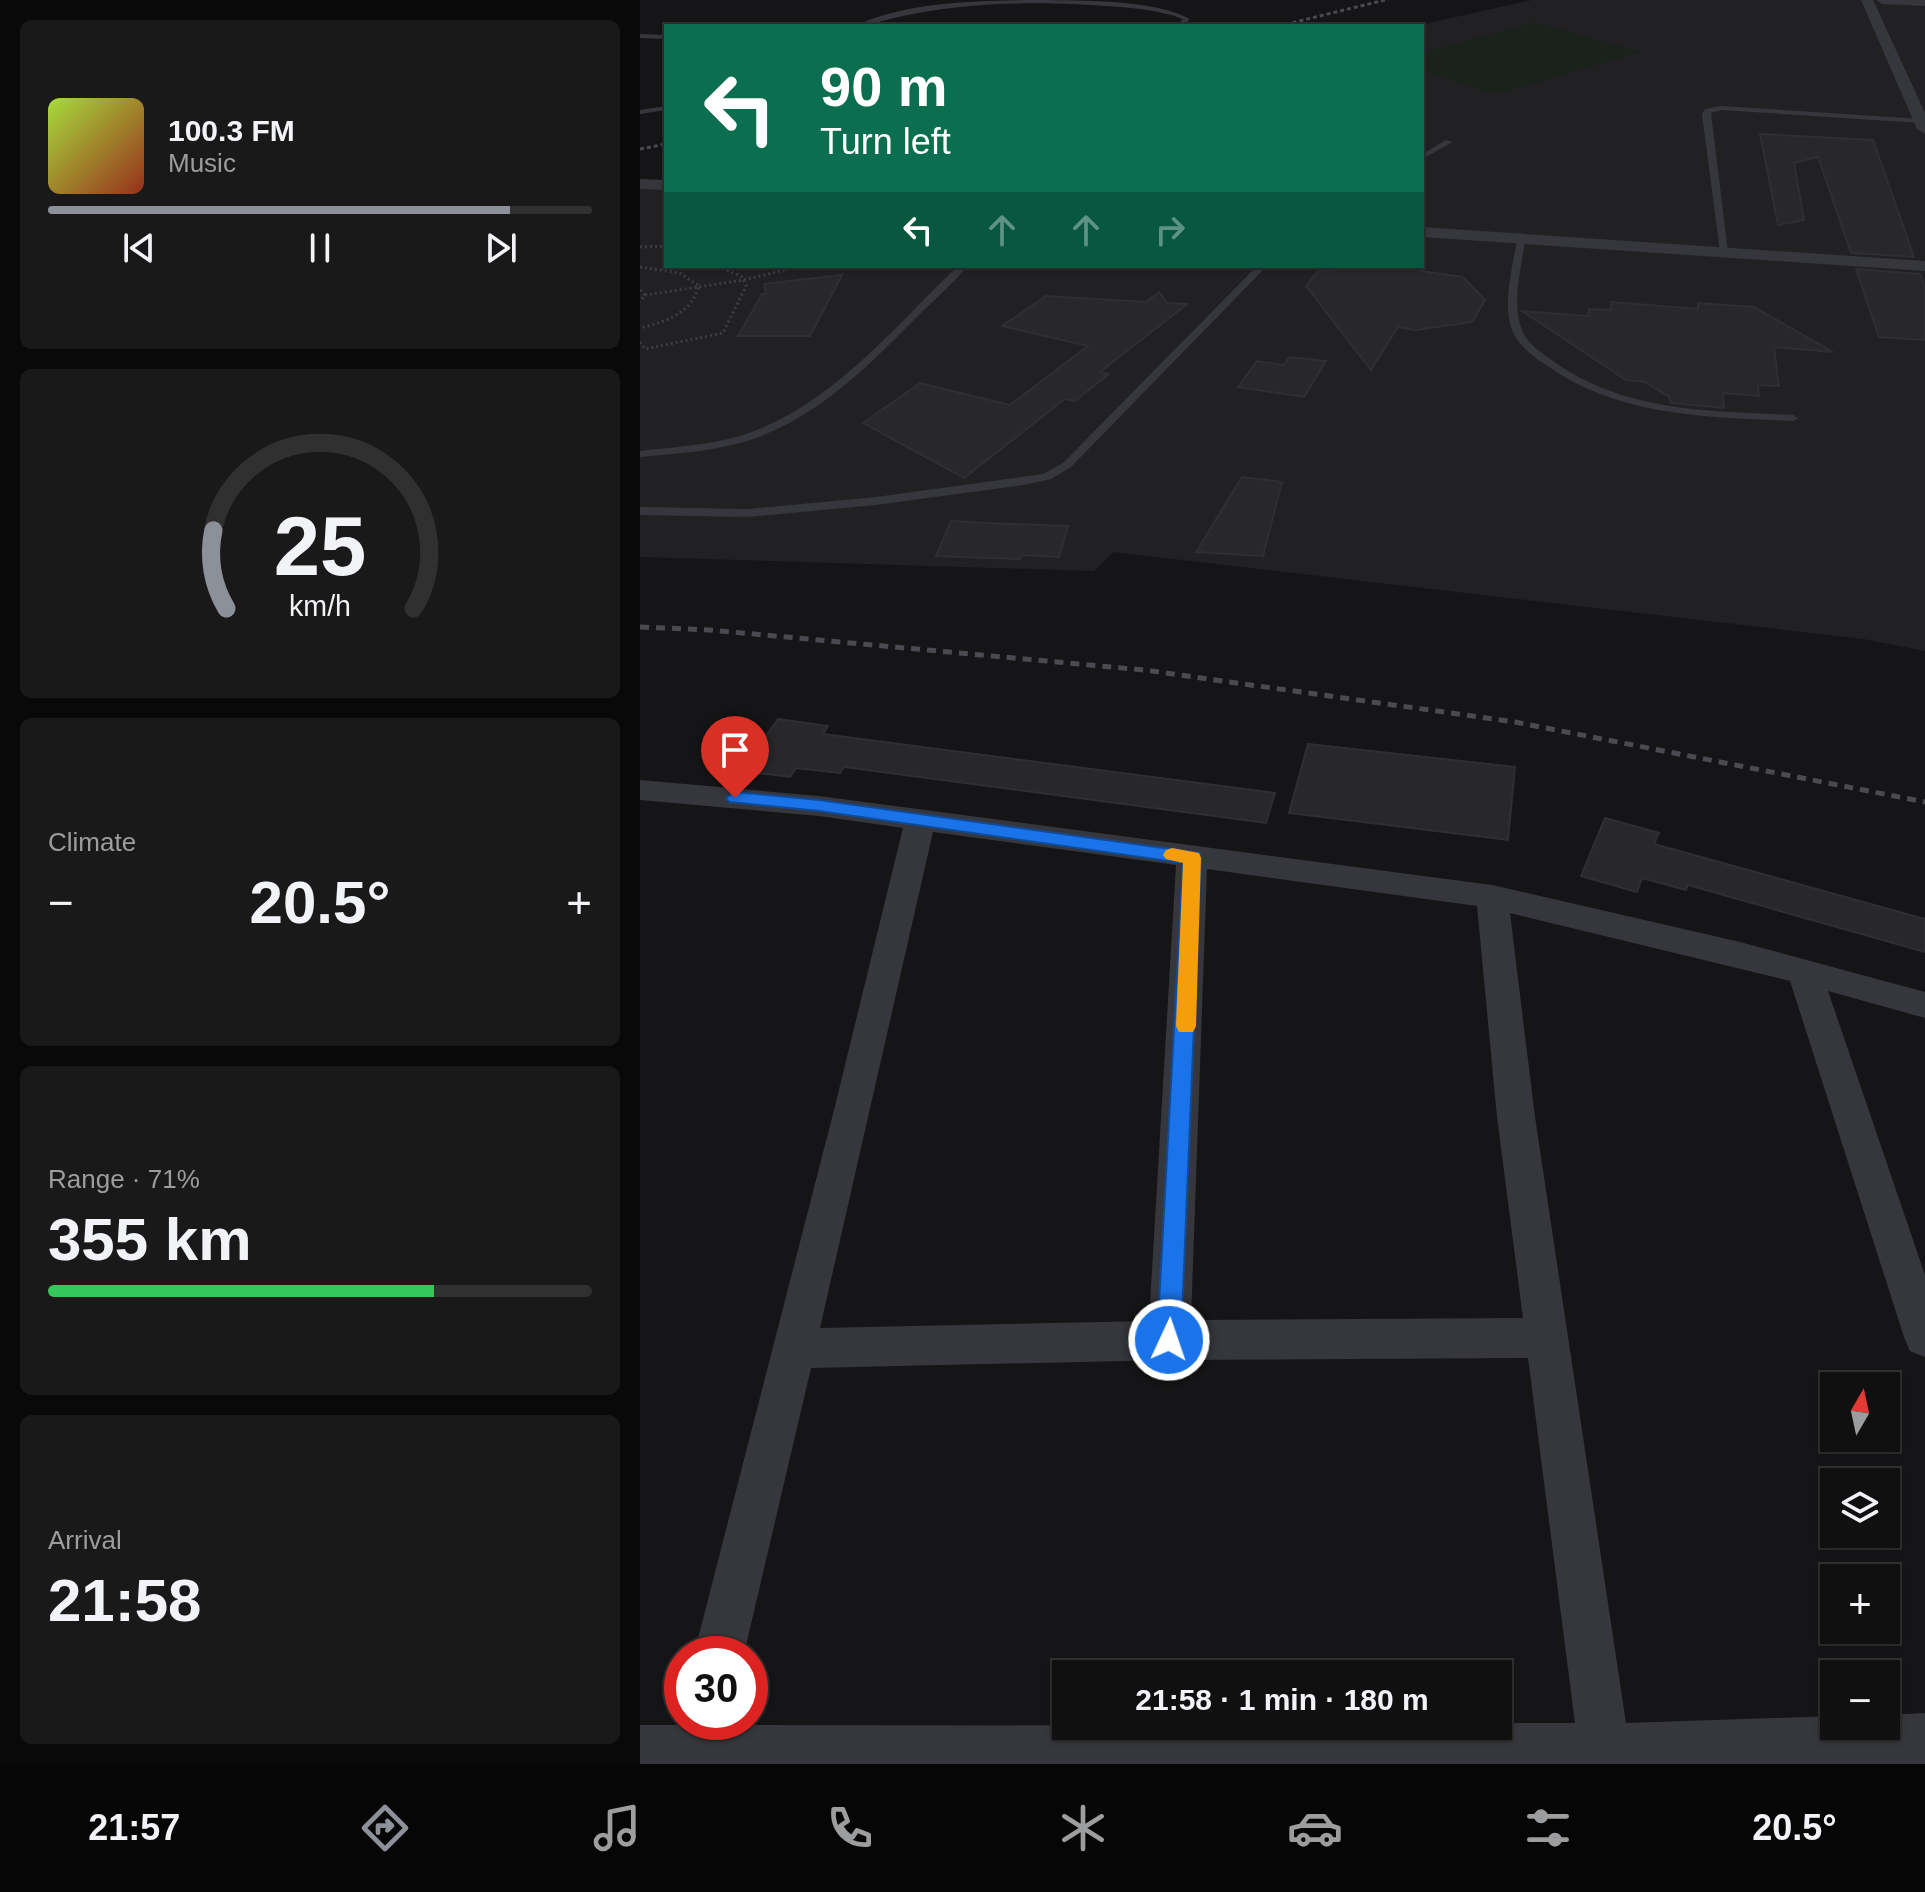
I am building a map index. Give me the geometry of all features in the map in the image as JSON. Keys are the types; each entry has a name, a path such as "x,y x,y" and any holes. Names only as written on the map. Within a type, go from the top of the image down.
{"street":[{"path":"1867,0 1923,125"},
{"path":"1882,0 1925,2"},
{"path":"640,184 664,185"},
{"path":"1424,232 1925,266"},
{"path":"644,798 819,806 1492,897 1644,930 1925,1005"},
{"path":"723,1636 853,1110 920,820"},
{"path":"1169,1340 1192,858"},
{"path":"1492,897 1516,1117 1604,1749"},
{"path":"1804,971 1925,1337"},
{"path":"792,1349 1169,1340 1547,1338"},
{"path":"640,1751 697,1746 1604,1749 1925,1739"}],"lane":[{"path":"866,24 929,8 966,3 1036,1 1131,2 1174,11 1187,19 1181,24"},
{"path":"640,36 664,37"},
{"path":"640,102 664,99"},
{"path":"640,112 664,108"},
{"path":"1724,252 1708,111 1721,108 1923,125"},
{"path":"1424,156 1449,142"},
{"path":"1521,239 1513,308 1518,333 1552,366 1601,392 1647,405 1793,418"},
{"path":"640,454 711,446 775,426 828,393 961,268"},
{"path":"640,511 748,513 984,489 1047,477 1067,465 1260,268"}],"path":[{"path":"640,247 664,245"},
{"path":"640,267 677,271 692,278 699,286 698,297 688,307 671,318 640,328"},
{"path":"640,342 645,349 723,333 746,286 744,280 720,268"},
{"path":"640,302 645,295 744,280 792,268"},
{"path":"640,290 645,295"}],"shaded area":[{"path":"1532,0 1925,0 1925,651 1863,639 1113,552 1094,571 640,557 640,189 664,185 664,268 1424,268 1424,24"},
{"path":"1535,22 1640,52 1495,95 1424,72 1424,52"}],"building":[{"path":"1760,134 1873,140 1914,257 1851,253 1818,157 1794,163 1804,220 1778,225"},
{"path":"1348,268 1422,268 1420,271 1463,277 1485,300 1472,322 1416,330 1398,327 1371,370 1306,286 1317,272"},
{"path":"1856,269 1920,274 1925,288 1925,340 1879,337"},
{"path":"842,275 810,336 738,336 762,294 766,294 764,284"},
{"path":"1159,292 1167,303 1187,304 1100,372 1109,374 1075,401 1065,399 964,478 863,423 920,383 1010,405 1088,346 1002,326 1046,296 1146,302"},
{"path":"1611,302 1698,309 1698,303 1754,307 1833,352 1774,347 1779,386 1758,385 1759,396 1723,393 1724,408 1671,403 1669,397 1645,382 1626,380 1522,311 1588,316 1589,309 1611,310"},
{"path":"1289,357 1326,361 1304,397 1238,387 1257,361 1284,365"},
{"path":"1242,477 1282,482 1263,556 1196,552"},
{"path":"951,521 1068,526 1059,557 936,556"},
{"path":"778,719 828,726 823,734 1275,793 1266,823 844,767 840,773 796,768 790,777 741,771"},
{"path":"1308,744 1515,767 1508,840 1289,813"},
{"path":"1605,818 1659,833 1654,844 1925,919 1925,952 1688,885 1686,890 1642,878 1637,892 1581,876"}],"railway":[{"path":"1287,24 1385,0"},
{"path":"640,149 664,144"},
{"path":"640,627 710,630 1144,670 1515,722 1925,802"}],"slow traffic":[{"path":"1172,855 1192,858 1186,1026"}],"route":[{"path":"735,798 1076,839 1192,858 1169,1340"}]}
